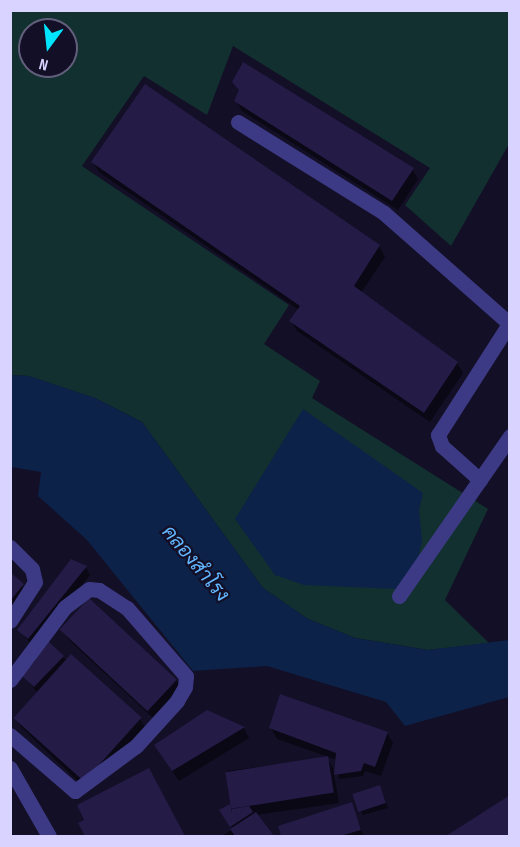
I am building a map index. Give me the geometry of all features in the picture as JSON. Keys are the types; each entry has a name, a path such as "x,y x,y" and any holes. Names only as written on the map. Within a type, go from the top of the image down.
{"street":[{"path":"238,122 384,213 509,324 438,435 442,446 480,480"},
{"path":"399,596 510,436"},
{"path":"10,547 32,569 35,582 10,621"},
{"path":"10,680 65,607 89,589 99,590 127,608 186,676 185,687 177,701 136,746 81,789 69,789 10,735"},
{"path":"10,762 27,749"},
{"path":"10,768 49,837"}],"green space":[{"path":"10,11 509,11 509,144 451,246 405,205 430,168 233,46 207,115 144,76 82,166 289,305 264,344 320,381 312,398 488,509 445,600 489,643 428,650 355,638 308,619 263,588 142,422 95,398 29,376 11,375"}],"water":[{"name":"คลองสำโรง","path":"10,375 29,376 95,398 142,422 263,588 308,619 355,638 428,650 509,640 509,697 405,726 386,702 267,666 193,671 87,540 38,496 41,472 11,467"},
{"path":"303,409 423,493 419,510 422,541 417,562 398,589 304,585 275,575 235,519"}],"building":[{"path":"243,62 414,168 392,201 234,101 239,90 232,82"},
{"path":"145,84 380,245 354,286 458,362 424,413 289,321 300,306 91,162"},
{"path":"71,559 87,566 28,639 17,630"},
{"path":"10,572 24,584 10,601"},
{"path":"89,598 177,680 147,711 60,629"},
{"path":"48,641 64,656 34,687 22,676 36,660 33,656"},
{"path":"71,654 142,718 84,781 13,718"},
{"path":"280,694 388,732 375,767 364,763 361,771 334,775 336,753 269,728"},
{"path":"207,710 245,727 172,771 154,745"},
{"path":"328,756 334,793 231,809 225,772"},
{"path":"149,768 185,836 85,836 78,823 84,820 77,805"},
{"path":"380,785 386,803 358,812 352,794"},
{"path":"510,795 510,836 446,836"},
{"path":"352,802 361,830 340,836 281,836 278,826"},
{"path":"230,804 232,812 232,809 249,806 253,812 230,827 219,810"},
{"path":"256,812 274,836 235,836 230,829"}]}
